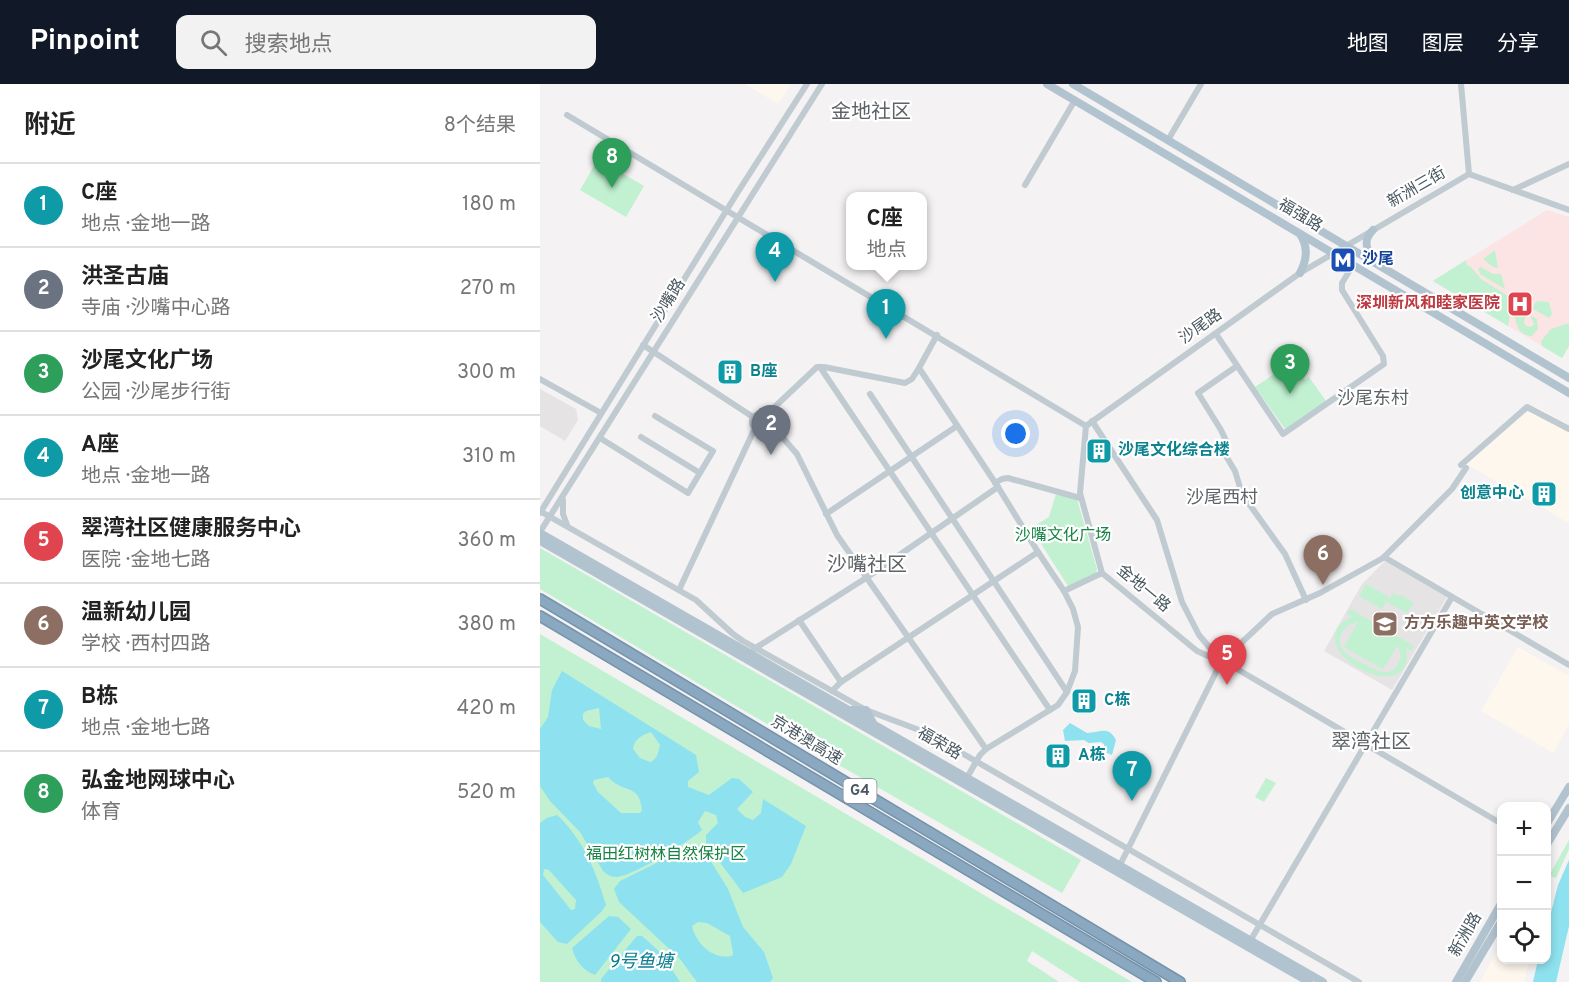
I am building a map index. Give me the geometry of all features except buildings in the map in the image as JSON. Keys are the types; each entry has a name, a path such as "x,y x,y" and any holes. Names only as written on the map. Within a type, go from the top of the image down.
{"highway":[{"name":"京港澳高速","path":"540,599 1180,982"},
{"name":"京港澳高速","path":"540,616 1156,982"}],"main road":[{"name":"福强路","path":"1047,84 1569,393"},
{"name":"福强路","path":"1073,84 1569,378"},
{"path":"1258,208 1264,198"},
{"path":"1373,230 1366,238 1366,245 1372,257 1386,270"},
{"path":"1300,233 1306,253 1300,273"},
{"name":"福荣路","path":"540,532 752,650 965,781"},
{"name":"福荣路","path":"540,541 1249,943 1323,982"},
{"path":"848,709 866,710 873,724"},
{"path":"1551,817 1569,787"},
{"path":"1551,838 1569,808"},
{"name":"新洲路","path":"1456,982 1497,910"},
{"name":"新洲路","path":"1465,982 1497,928"},
{"name":"福荣路","path":"1249,943 1309,982"}],"street":[{"name":"沙嘴路","path":"540,512 807,84"},
{"name":"沙嘴路","path":"540,532 822,84"},
{"path":"1168,140 1201,84"},
{"name":"新洲三街","path":"1333,253 1469,174 1461,84"},
{"path":"1025,185 1075,100"},
{"path":"567,115 1086,426"},
{"path":"1513,190 1569,164"},
{"path":"1469,174 1569,210"},
{"name":"沙尾路","path":"1086,426 1300,273 1333,253"},
{"path":"1216,334 1283,434 1384,364 1383,356 1342,290 1342,283 1353,265"},
{"path":"765,416 813,370 820,367 905,383 912,379 937,335"},
{"path":"643,345 753,417"},
{"path":"1238,366 1198,393 1224,436 1227,443 1226,456 1235,471 1242,494 1285,554 1306,600"},
{"path":"820,367 1050,710"},
{"path":"919,368 1064,591 1073,609 1078,627 1075,671 1067,692 1058,705 986,749 965,781"},
{"path":"540,379 601,413"},
{"path":"870,394 1067,692"},
{"path":"1118,868 1221,662 1272,614 1306,600 1384,557 1452,489 1464,467 1527,407 1569,429"},
{"path":"753,417 758,414 765,416"},
{"path":"600,438 688,493 713,451 655,416"},
{"path":"753,417 752,424 755,428 762,430 768,423 765,416"},
{"path":"1092,421 1157,519 1182,602 1199,635 1221,662"},
{"path":"826,514 957,426"},
{"name":"金地一路","path":"1086,426 1080,498 1102,573 1197,651 1237,669 1497,821"},
{"path":"766,427 783,438 797,454 837,535 986,749"},
{"path":"679,590 755,428"},
{"path":"641,437 700,473"},
{"path":"752,650 932,533 997,485 1002,478 1080,498"},
{"path":"540,499 552,492"},
{"path":"565,495 562,514 569,528"},
{"path":"540,512 700,603 752,650 866,710 922,730 1359,982"},
{"path":"832,691 841,682 1038,552"},
{"path":"1384,557 1569,665"},
{"path":"1064,591 1102,573"},
{"path":"1249,943 1452,597"},
{"path":"799,620 841,682"}],"shaded area":[{"path":"745,84 791,84 778,104"},
{"name":"深圳新风和睦家医院","path":"1547,210 1569,217 1569,346 1562,358 1433,281"},
{"path":"540,389 576,409 578,420 565,441 540,426"},
{"name":"创意中心","path":"1535,406 1569,425 1569,523 1466,464"},
{"name":"方方乐趣中英文学校","path":"1385,561 1447,597 1392,690 1324,651 1362,584"},
{"path":"1518,647 1569,676 1569,725 1553,753 1481,711"},
{"path":"1497,950 1497,964 1528,964 1524,982 1480,982"}],"green space":[{"path":"598,159 644,186 626,217 580,190"},
{"path":"1495,250 1498,268 1483,259"},
{"path":"1466,260 1467,265 1481,279 1513,299 1508,326 1433,281"},
{"path":"1481,267 1493,274 1501,274 1505,289 1481,275 1478,269"},
{"path":"1537,301 1549,302 1552,314 1549,318 1533,309"},
{"path":"1518,309 1524,310 1526,314 1524,322 1526,326 1531,327 1534,324 1530,315 1537,319 1538,329 1532,336 1524,334 1518,327 1515,316"},
{"path":"1569,323 1569,346 1562,358 1542,346 1541,341 1551,329"},
{"path":"1292,362 1305,380 1309,377 1326,401 1285,429 1255,387"},
{"name":"沙嘴文化广场","path":"1056,494 1077,499 1097,569 1096,573 1068,586 1031,528 1049,517"},
{"path":"540,548 1081,860 1062,893 736,706 540,589"},
{"path":"1366,584 1389,597 1382,609 1359,596"},
{"path":"1393,593 1414,603 1407,613 1387,602"},
{"path":"1350,609 1414,646 1411,651 1406,648 1405,665 1398,674 1385,676 1370,673 1343,656 1336,644 1336,632 1342,623 1352,617 1347,614","holes":["1358,622 1344,647 1383,669 1398,645 1401,657 1398,665 1389,672 1377,670 1352,658 1343,650 1340,636 1345,628"]},
{"name":"福田红树林自然保护区","path":"540,634 1132,982 1080,982 1032,951 1027,961 1059,982 540,982"},
{"path":"1266,778 1276,783 1264,802 1255,797"},
{"path":"1569,840 1569,849 1556,878 1552,877 1551,872"}],"water":[{"path":"562,671 696,755 699,772 688,781 688,787 709,795 732,778 739,779 753,792 737,809 745,817 753,820 761,813 763,799 806,826 791,864 782,877 743,893 706,844 706,835 718,823 716,815 705,811 698,822 702,830 660,858 616,877 603,871 580,832 550,801 540,786 540,729 548,717 552,690","holes":["599,708 601,729 589,726 583,720 583,714 586,711","651,732 660,745 653,761 640,758 633,749 637,740","608,777 634,792 640,801 642,810 640,813 621,813 598,792 593,783 594,780"]},
{"path":"1070,723 1087,733 1107,731 1113,735 1116,740 1112,755 1105,752 1104,744 1101,742 1065,741 1063,730"},
{"path":"557,815 574,834 593,868 606,905 567,944 558,942 540,922 540,823","holes":["544,869 549,870 576,900 575,909 571,910 543,875"]},
{"path":"695,844 702,847 728,889 743,927 764,952 773,978 770,982 697,982 680,959 619,902 614,889 620,881","holes":["698,922 707,923 730,936 732,956 718,956 706,949 697,939 692,926"]},
{"path":"1569,860 1569,926 1556,982 1533,982 1537,964 1551,964 1551,912 1558,885"},
{"path":"609,916 618,917 631,929 595,975 580,965 572,948"},
{"name":"9号鱼塘","path":"637,936 642,936 661,953 680,982 601,982 601,979"}],"place":[{"name":"弘金地网球中心","path":"612,188"},
{"name":"沙尾","path":"1343,260"},
{"name":"A座","path":"775,282"},
{"name":"深圳新风和睦家医院","path":"1520,304"},
{"name":"C座","path":"886,339"},
{"name":"B座","path":"730,372"},
{"name":"沙尾文化广场","path":"1290,394"},
{"name":"沙尾文化综合楼","path":"1099,451"},
{"name":"洪圣古庙","path":"771,455"},
{"name":"创意中心","path":"1544,494"},
{"name":"温新幼儿园","path":"1323,585"},
{"name":"方方乐趣中英文学校","path":"1385,624"},
{"name":"翠湾社区健康服务中心","path":"1227,685"},
{"name":"C栋","path":"1084,701"},
{"name":"A栋","path":"1058,756"},
{"name":"B栋","path":"1132,801"}],"district":[{"name":"金地社区","path":"871,113"},
{"name":"沙尾东村","path":"1373,399"},
{"name":"沙尾西村","path":"1222,498"},
{"name":"沙嘴社区","path":"867,566"},
{"name":"翠湾社区","path":"1371,743"}]}
